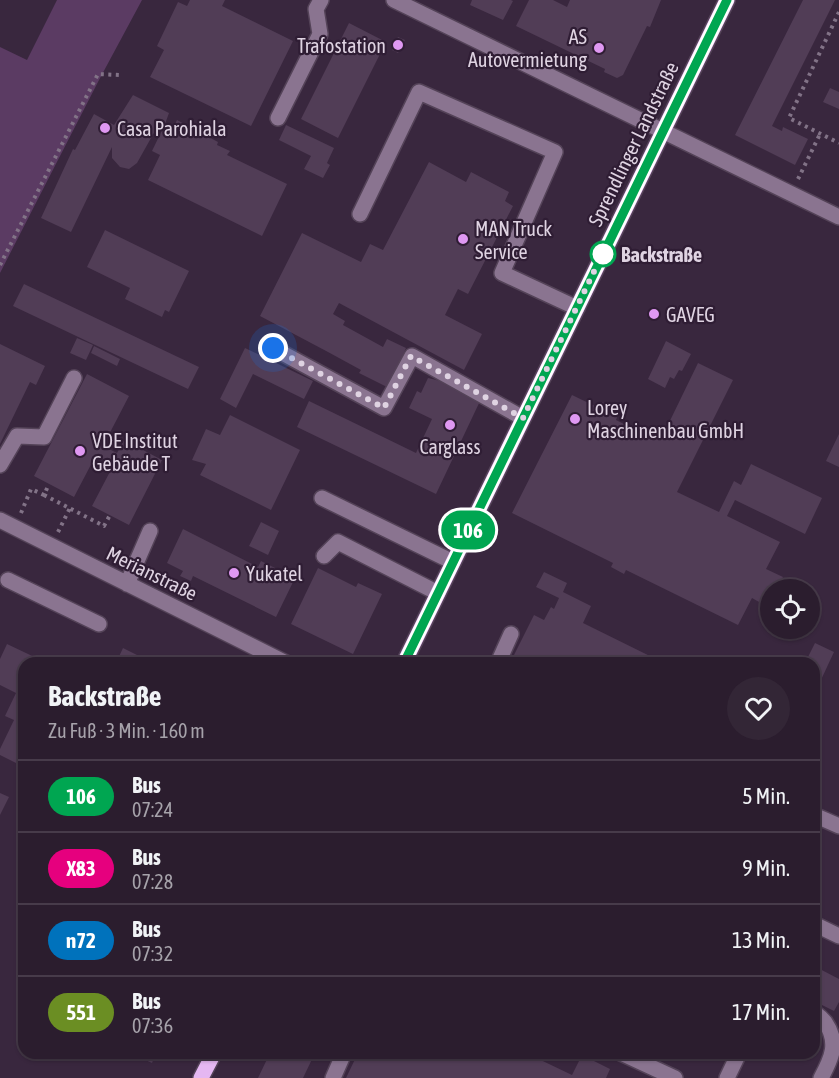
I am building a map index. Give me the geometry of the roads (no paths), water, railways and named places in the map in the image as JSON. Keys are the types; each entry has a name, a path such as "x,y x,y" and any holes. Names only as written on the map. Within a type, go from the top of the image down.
{"main road":[{"name":"Sprendlinger Landstraße","path":"407,657 727,0"},
{"path":"201,1078 211,1059"}],"street":[{"path":"278,118 320,34 316,9 321,0"},
{"path":"394,0 839,217"},
{"path":"360,214 420,92 555,152 502,273 577,308"},
{"path":"273,348 384,408 411,356 523,418"},
{"path":"0,465 17,436 44,437 74,378"},
{"path":"322,498 453,562"},
{"name":"Merianstraße","path":"0,520 274,657"},
{"path":"127,584 150,531"},
{"path":"324,556 338,542 438,593"},
{"path":"8,580 99,624"},
{"path":"501,657 511,634"},
{"path":"820,818 839,826"},
{"path":"820,927 839,936"},
{"path":"820,1019 830,1028 835,1039 832,1058 821,1078"},
{"path":"333,1078 341,1059"},
{"path":"634,1059 675,1078"},
{"path":"727,1078 736,1059"}],"place":[{"name":"Trafostation","path":"398,45"},
{"name":"AS Autovermietung","path":"599,48"},
{"name":"Casa Parohiala","path":"105,128"},
{"name":"MAN Truck Service","path":"463,239"},
{"name":"Backstraße","path":"603,254"},
{"name":"GAVEG","path":"654,314"},
{"name":"Lorey Maschinenbau GmbH","path":"575,419"},
{"name":"Carglass","path":"450,425"},
{"name":"VDE Institut Gebäude T","path":"80,451"},
{"name":"Yukatel","path":"234,573"}]}
